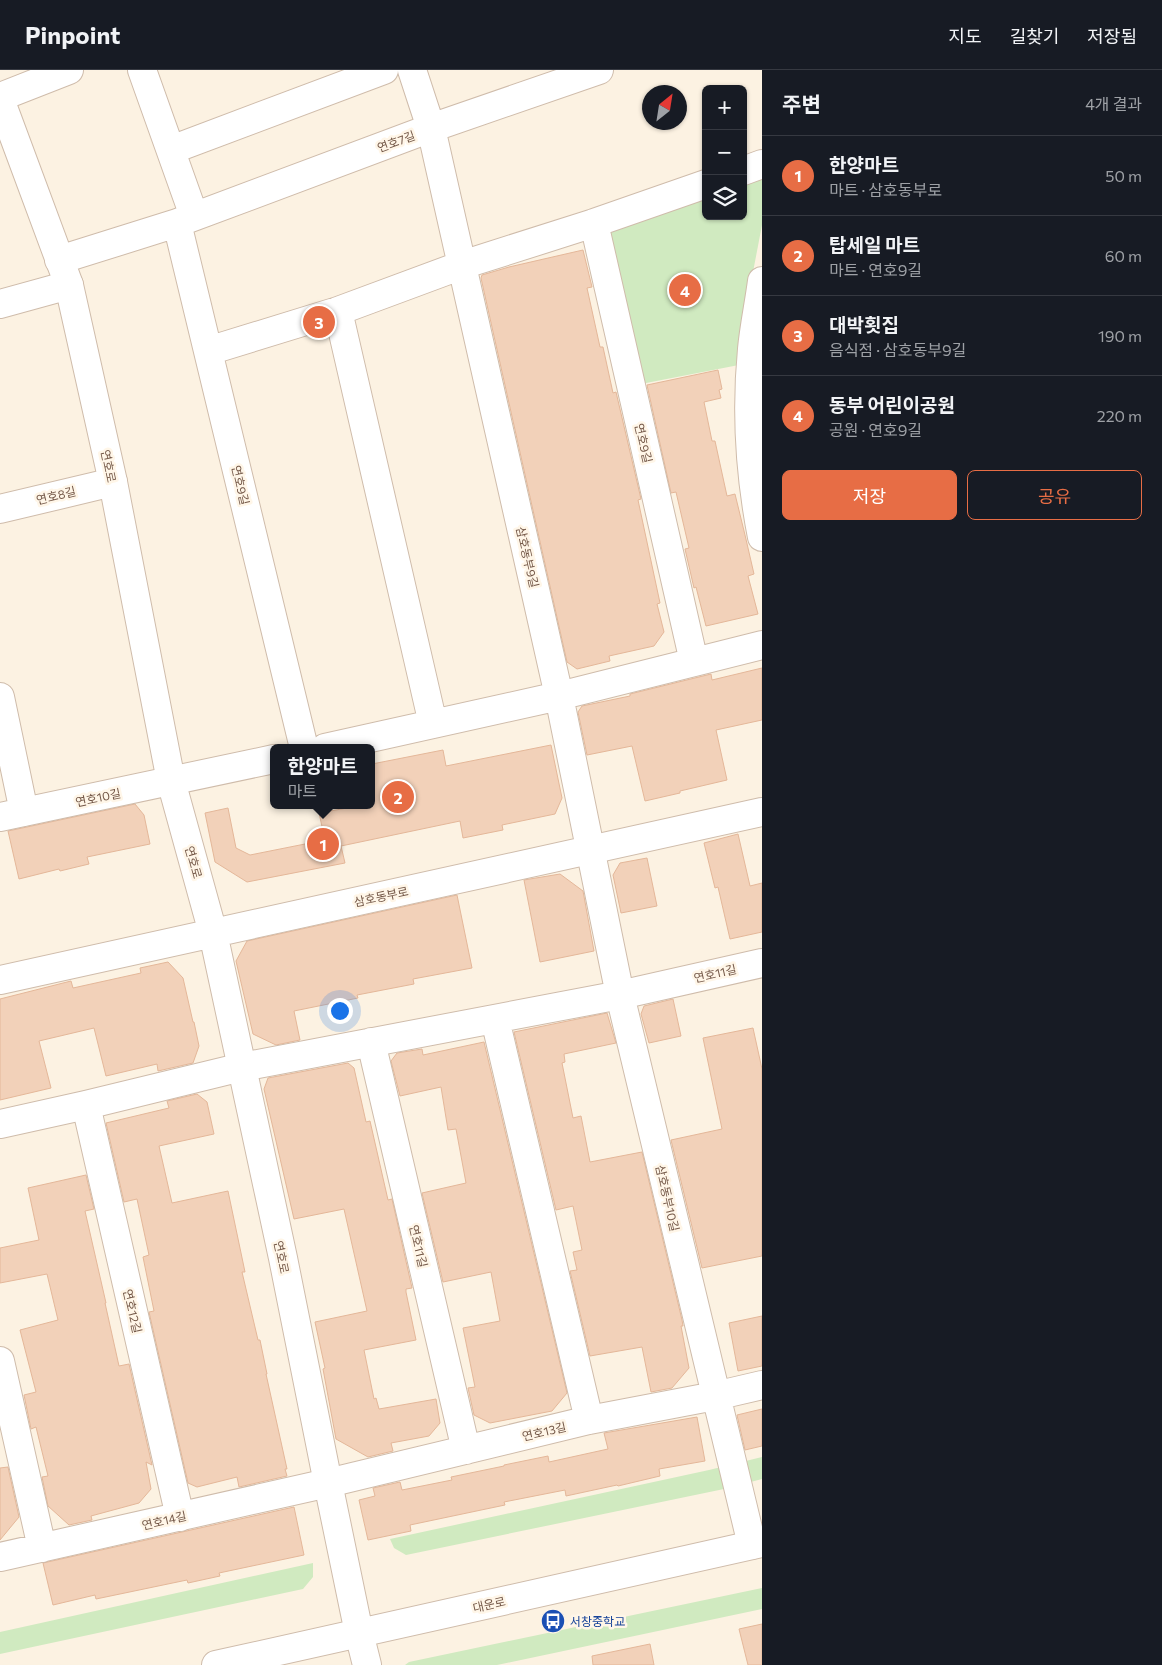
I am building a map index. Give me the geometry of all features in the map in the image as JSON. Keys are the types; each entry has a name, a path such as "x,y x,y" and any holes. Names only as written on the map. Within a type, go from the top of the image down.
{"street":[{"path":"0,98 69,70"},
{"path":"142,70 171,150 185,220"},
{"path":"171,150 384,70"},
{"name":"삼호동부9길","path":"412,70 431,128 559,696 591,849"},
{"name":"연호7길","path":"59,260 185,220 431,128 599,70"},
{"name":"연호로","path":"0,98 69,285 113,482 171,782 213,933 283,1258 367,1665"},
{"path":"747,170 762,164"},
{"path":"208,351 338,310 702,185"},
{"name":"연호9길","path":"185,220 208,351 303,744"},
{"name":"연호9길","path":"594,223 694,662"},
{"path":"762,281 752,350 750,413 753,467 762,536"},
{"path":"0,304 69,285"},
{"path":"338,310 433,724"},
{"name":"연호8길","path":"0,509 113,482"},
{"path":"343,744 559,696 762,645"},
{"name":"연호10길","path":"0,697 12,814 171,782"},
{"path":"171,782 270,760"},
{"name":"삼호동부로","path":"0,980 762,812"},
{"name":"삼호동부10길","path":"591,849 620,995 715,1396 757,1544"},
{"name":"연호11길","path":"242,1067 761,968"},
{"path":"495,1019 588,1420"},
{"name":"연호11길","path":"372,1042 466,1450"},
{"path":"0,1124 242,1067"},
{"name":"연호12길","path":"86,1105 180,1517"},
{"path":"0,1361 42,1548"},
{"name":"연호13길","path":"328,1483 588,1420 715,1396 762,1385"},
{"name":"연호14길","path":"0,1557 328,1483"},
{"name":"대운로","path":"216,1665 757,1544"}],"green space":[{"path":"762,177 762,225 753,272 744,364 641,384 606,229 702,196 702,220 747,220 747,182"},
{"path":"762,1457 762,1479 724,1489 406,1555 394,1548 390,1539 709,1470"},
{"path":"313,1563 313,1577 303,1589 0,1654 0,1632"},
{"path":"762,1588 762,1609 497,1665 405,1665 409,1662"}],"building":[{"path":"583,250 592,287 587,288 600,347 603,347 613,393 616,392 641,499 638,500 660,603 657,604 664,632 654,646 609,656 610,661 577,669 567,662 481,278 482,275 509,267"},
{"path":"718,370 722,389 719,390 721,398 704,402 727,496 735,494 754,574 748,576 758,614 706,626 696,587 694,588 685,549 689,548 676,492 671,493 647,385"},
{"path":"762,668 762,720 716,730 727,780 645,801 632,746 587,755 578,712 582,706 630,696 630,694 711,674 712,680"},
{"path":"551,745 562,798 555,814 502,825 503,830 463,838 460,821 341,846 345,863 247,882 215,862 205,813 228,808 236,848 250,855 325,840 319,813 341,809 375,809 375,763 443,750 446,766"},
{"path":"135,804 144,815 150,844 87,857 89,864 19,879 8,831"},
{"path":"738,834 750,886 762,883 762,932 730,939 718,887 715,888 704,843"},
{"path":"647,858 657,906 621,913 613,875 620,863"},
{"path":"560,874 583,891 594,951 540,962 524,880"},
{"path":"457,895 472,968 413,979 414,984 357,995 358,998 294,1011 300,1040 276,1045 253,1034 236,961 247,941"},
{"path":"168,962 183,978 194,1022 199,1046 193,1063 158,1071 157,1064 106,1076 94,1028 39,1041 51,1088 0,1100 0,999 71,981 73,988 141,973 140,968"},
{"path":"673,999 681,1036 649,1043 641,1014 644,1006"},
{"path":"607,1013 616,1043 564,1054 565,1062 562,1063 573,1118 581,1116 590,1162 642,1152 682,1320 683,1326 681,1326 689,1368 672,1388 651,1392 642,1347 590,1356 570,1271 577,1270 573,1252 582,1250 573,1206 556,1210 514,1032"},
{"path":"753,1028 762,1069 762,1256 702,1268 671,1140 722,1129 703,1038"},
{"path":"484,1042 567,1393 552,1411 490,1423 474,1415 468,1388 475,1387 463,1328 500,1321 491,1272 443,1282 422,1193 466,1183 456,1129 448,1130 441,1087 400,1096 391,1061 397,1053 422,1049 423,1055"},
{"path":"348,1063 354,1068 366,1122 370,1121 388,1200 392,1199 412,1288 406,1289 406,1292 416,1340 364,1350 374,1399 376,1398 379,1409 436,1399 440,1423 429,1436 391,1443 393,1451 368,1457 336,1439 323,1369 325,1368 315,1322 367,1311 344,1209 294,1219 264,1089 268,1078"},
{"path":"197,1094 207,1102 214,1134 159,1146 172,1203 228,1191 245,1272 242,1272 258,1340 260,1340 287,1469 285,1469 287,1476 239,1487 237,1477 197,1487 188,1483 149,1312 154,1311 143,1257 149,1255 137,1199 124,1202 106,1123 169,1108 167,1101"},
{"path":"86,1175 94,1209 85,1211 119,1366 129,1364 152,1465 146,1462 151,1489 139,1503 91,1516 92,1520 69,1525 48,1506 42,1477 48,1476 36,1427 31,1429 24,1395 36,1392 20,1330 58,1320 47,1274 0,1283 0,1248 39,1240 28,1188"},
{"path":"762,1316 762,1366 738,1371 729,1323"},
{"path":"762,1409 762,1446 745,1450 737,1415"},
{"path":"697,1417 705,1461 659,1469 660,1476 618,1486 566,1496 565,1490 504,1502 505,1505 410,1525 411,1531 368,1540 359,1500 375,1496 373,1488 400,1482 402,1490 452,1480 451,1477 548,1456 549,1462 608,1449 604,1433"},
{"path":"8,1467 19,1517 0,1540 0,1468"},
{"path":"294,1507 304,1555 219,1573 220,1576 188,1583 187,1580 96,1599 95,1595 53,1605 43,1563"},
{"path":"762,1624 762,1665 748,1665 739,1629"},
{"path":"650,1644 654,1665 593,1665 592,1656"}],"place":[{"name":"동부 어린이공원","path":"685,290"},
{"name":"대박횟집","path":"319,322"},
{"name":"탑세일 마트","path":"398,797"},
{"name":"한양마트","path":"323,844"},
{"name":"서창중학교","path":"553,1621"}]}
